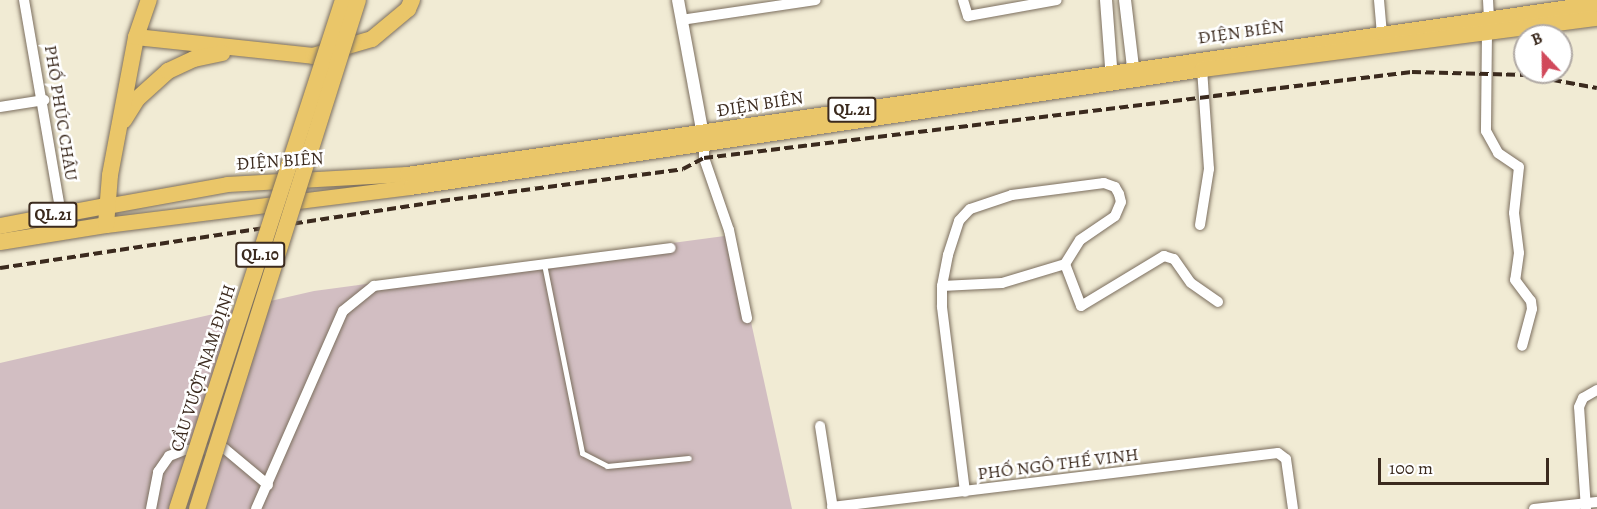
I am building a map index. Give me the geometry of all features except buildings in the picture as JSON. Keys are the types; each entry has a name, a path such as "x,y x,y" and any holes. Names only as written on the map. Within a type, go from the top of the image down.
{"highway":[{"path":"106,225 106,206 118,129 136,37 149,0"},
{"name":"CẦU VƯỢT NAM ĐỊNH","path":"177,509 343,0"},
{"name":"CẦU VƯỢT NAM ĐỊNH","path":"197,509 358,0"},
{"path":"136,37 238,50 313,56 372,39 408,9 412,0"},
{"path":"118,129 137,99 168,71 194,59 238,50"},
{"name":"ĐIỆN BIÊN","path":"0,225 106,206"},
{"name":"ĐIỆN BIÊN","path":"0,242 106,225"}],"main road":[{"name":"ĐIỆN BIÊN","path":"1133,74 1202,69 1488,25 1597,3"},
{"name":"ĐIỆN BIÊN","path":"106,225 1133,74 1382,32 1597,18"},
{"name":"ĐIỆN BIÊN","path":"106,206 227,184 407,174 704,138"}],"street":[{"name":"PHỐ PHÚC CHÂU","path":"24,0 44,100 65,231"},
{"path":"678,0 704,138 704,158 729,230 747,318"},
{"path":"681,20 779,3 816,0"},
{"path":"963,0 968,16 1057,0"},
{"path":"1106,0 1112,77"},
{"path":"1125,0 1133,74"},
{"path":"1379,0 1382,32"},
{"path":"1488,0 1486,131 1498,153 1518,166 1514,222 1519,253 1515,280 1531,301 1532,309 1522,346"},
{"path":"1200,225 1209,169 1202,69"},
{"path":"0,108 44,100"},
{"path":"942,286 1002,283 1065,264 1080,240 1115,216 1121,202 1110,184 1012,195 970,208 959,221 942,286 965,492"},
{"path":"256,509 343,311 374,286 671,248"},
{"path":"1065,264 1081,306 1164,256 1174,259 1191,283 1218,302"},
{"path":"1586,506 1580,407 1583,398 1597,390"},
{"path":"820,426 832,508"},
{"path":"151,509 158,472 169,456 185,450 225,449 268,485"},
{"name":"PHỐ NGÔ THẾ VINH","path":"832,508 1278,453 1286,459 1293,509"},
{"path":"1534,509 1586,506 1597,502"}],"lane":[{"path":"544,264 582,453 606,466 689,458"}],"shaded area":[{"path":"732,235 792,509 0,509 0,363 314,291"}],"railway":[{"path":"0,268 441,201 683,169 704,158 1412,72 1526,75 1597,88"}]}
